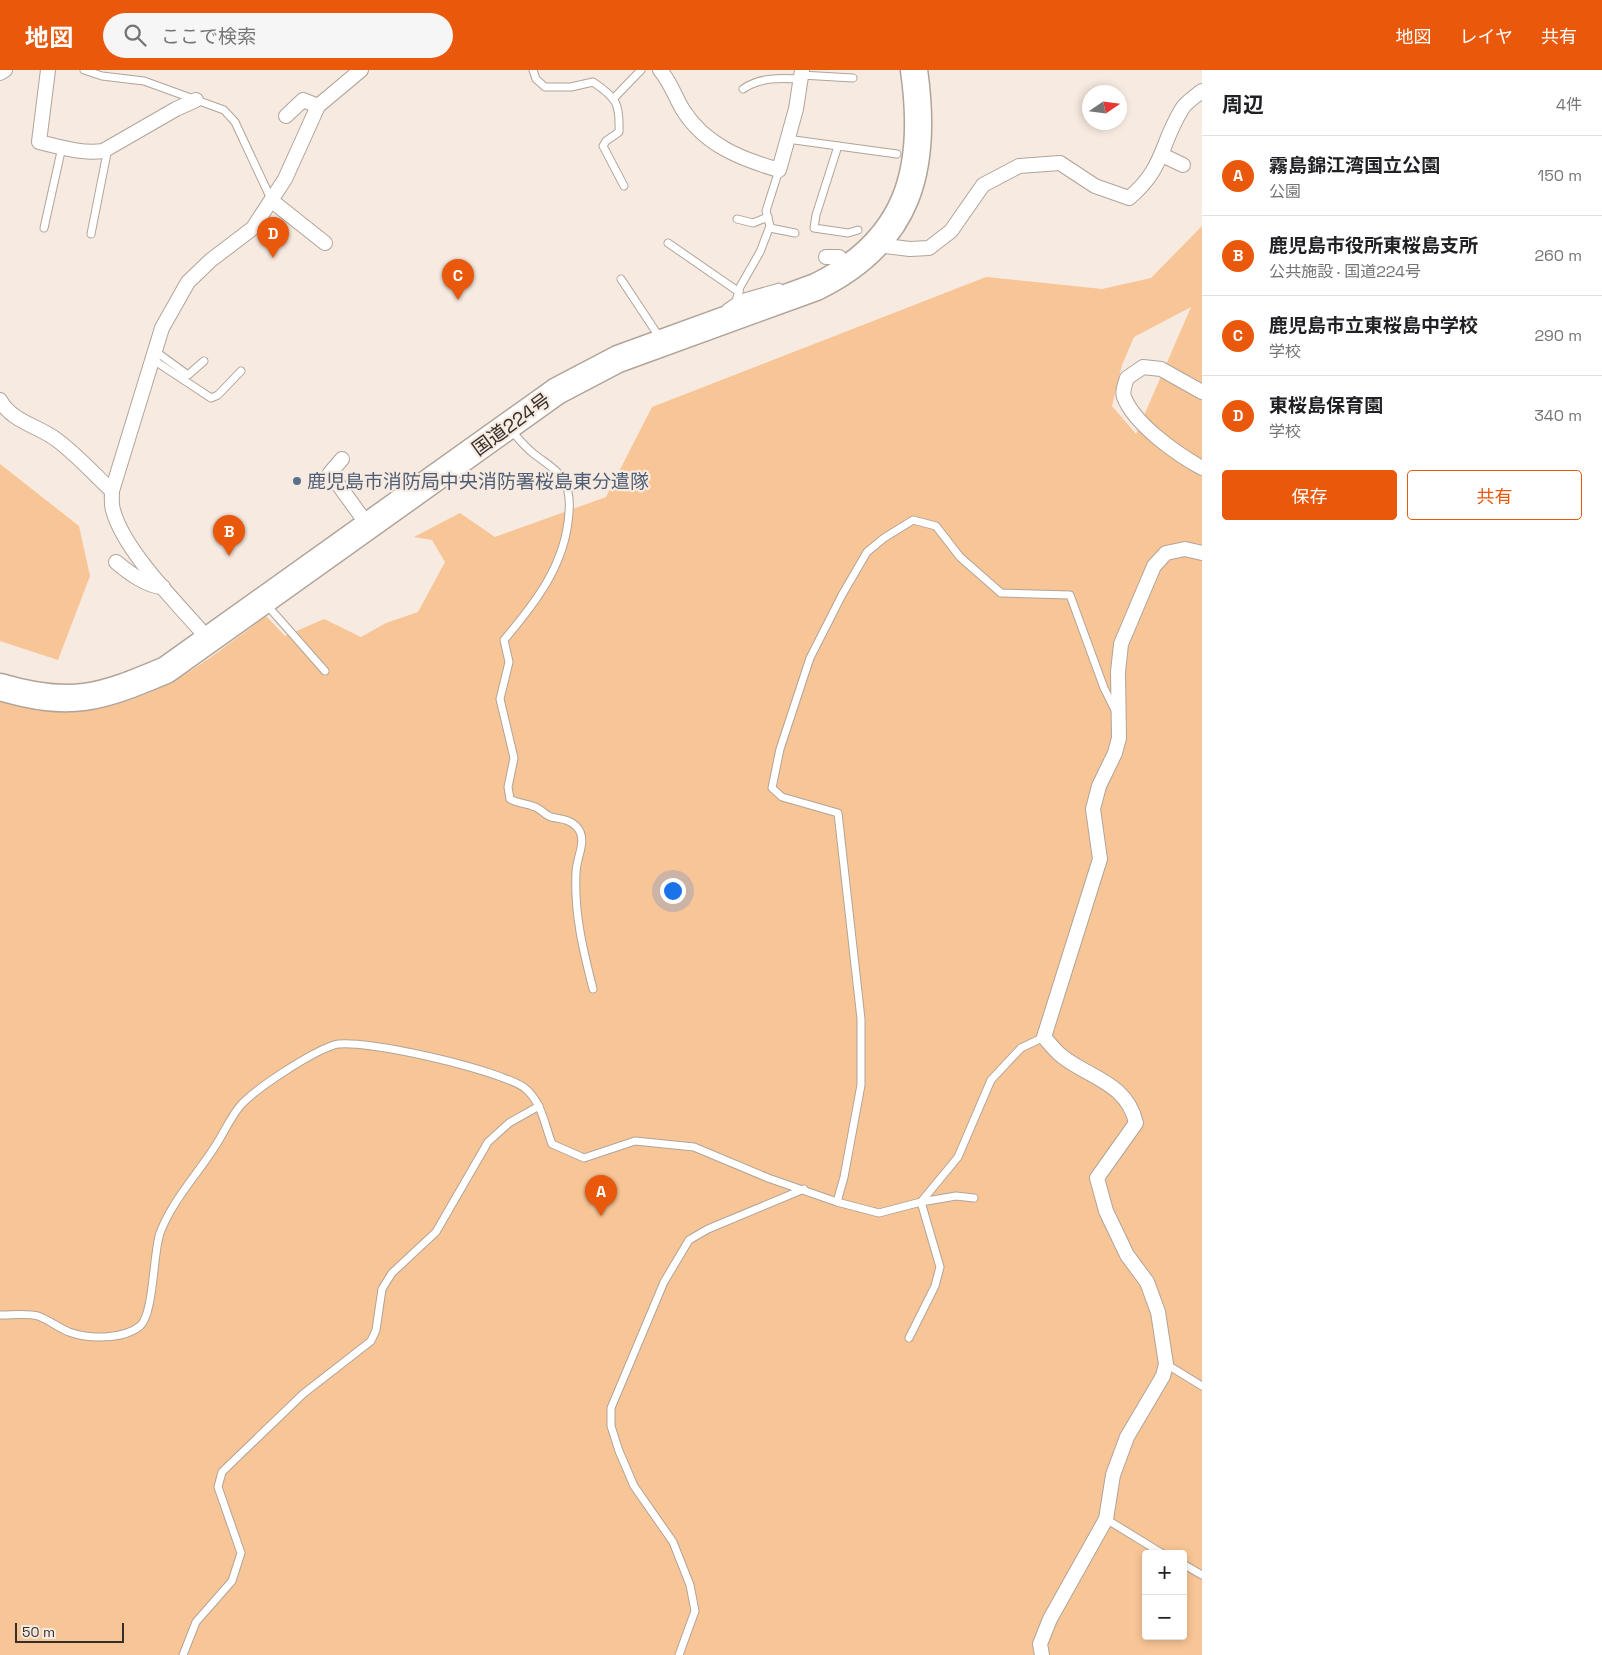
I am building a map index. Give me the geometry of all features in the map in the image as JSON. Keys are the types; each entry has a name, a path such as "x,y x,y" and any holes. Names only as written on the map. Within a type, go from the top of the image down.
{"highway":[{"name":"国道224号","path":"0,687 29,695 59,699 95,696 121,689 166,670 210,641 557,391 596,369 704,328 824,270 855,265 874,235 899,213 909,190 916,163 919,134 914,70"}],"street":[{"path":"0,73 5,70"},
{"path":"48,70 39,142 62,147 94,152 108,148 176,109 196,100"},
{"path":"210,641 164,587 123,534 112,509 112,491 162,328 188,282 210,260 253,228 285,179 318,106 361,70"},
{"path":"660,70 684,111 715,145 747,160 778,170 801,75"},
{"path":"824,270 852,258 872,234 910,250 929,248 951,231 983,185 1019,166 1060,163 1095,186 1129,198 1144,185 1156,169 1182,108 1202,91"},
{"path":"286,116 304,100 318,106"},
{"path":"1162,155 1183,165"},
{"path":"272,201 325,243"},
{"path":"1202,392 1161,368 1143,366 1126,378 1123,395 1132,412 1162,440 1202,468"},
{"path":"0,400 3,406 23,421 56,439 112,491"},
{"path":"342,460 330,473 369,527"},
{"path":"1042,1655 1040,1644 1050,1619 1106,1519 1113,1475 1127,1437 1163,1376 1166,1364 1156,1304 1147,1282 1127,1255 1106,1211 1097,1178 1136,1123 1133,1110 1102,1078 1062,1057 1044,1037 1100,859 1093,810 1100,786 1115,753 1119,738 1118,672 1121,644 1154,566 1166,553 1185,549 1202,553"},
{"path":"116,562 129,573 157,587 164,587"}],"lane":[{"path":"84,70 102,76 144,82 224,110 235,122 272,201"},
{"path":"533,70 536,79 545,87 571,87 593,82 613,99 621,115 619,132 606,140 603,146 624,186"},
{"path":"613,99 641,70"},
{"path":"743,90 753,83 773,78 801,75 853,78"},
{"path":"787,139 897,154"},
{"path":"838,146 816,215 814,228 874,235"},
{"path":"44,228 62,147"},
{"path":"91,234 108,148"},
{"path":"704,328 738,296 760,252 770,228 766,211 778,170"},
{"path":"737,219 754,223 768,217"},
{"path":"770,228 795,234"},
{"path":"668,243 738,296 789,285"},
{"path":"621,279 663,342"},
{"path":"154,355 188,375 204,361"},
{"path":"154,355 211,398 218,395 241,371"},
{"path":"508,427 533,454 552,467 563,479 570,495 568,522 563,548 552,576 534,605 504,640 509,662 500,699 514,758 508,787 510,799 519,804 534,806 550,816 574,824 581,834 582,843 576,869 576,910 580,940 593,989"},
{"path":"836,1202 844,1177 861,1085 860,1019 838,813 782,798 772,788 780,749 810,658 867,552 884,538 913,520 936,526 960,557 1001,593 1070,595 1104,688 1119,717"},
{"path":"264,602 326,671"},
{"path":"921,1202 958,1157 991,1080 1021,1048 1044,1037"},
{"path":"0,1315 37,1316 70,1332 90,1337 123,1334 141,1326 151,1293 160,1234 171,1210 241,1106 283,1072 334,1045 353,1043 384,1047 477,1067 526,1089 539,1106 552,1144 584,1158 635,1141 694,1147 768,1178 804,1189 836,1202 879,1214 921,1202 956,1196 974,1198"},
{"path":"183,1655 196,1622 232,1581 241,1553 218,1487 222,1472 302,1394 371,1342 376,1330 382,1289 392,1273 436,1232 488,1142 510,1123 539,1106"},
{"path":"679,1655 695,1610 690,1585 673,1542 634,1486 619,1451 612,1426 611,1408 664,1282 689,1240 708,1229 804,1189"},
{"path":"909,1338 935,1286 940,1267 921,1202"},
{"path":"1166,1364 1202,1386"},
{"path":"1106,1519 1156,1550"},
{"path":"1187,1566 1202,1575"}],"shaded area":[{"path":"1202,226 1202,1655 0,1655 0,678 25,698 47,710 60,712 80,711 120,703 165,685 206,661 266,616 285,636 324,619 361,637 386,623 418,612 445,562 432,540 414,537 460,513 495,537 606,497 652,407 986,277 1102,289 1151,278","holes":["1191,307 1136,434 1112,406 1122,365 1134,337"]},
{"path":"0,464 79,526 90,576 58,660 0,641"}],"place":[{"name":"東桜島保育園","path":"273,258"},
{"name":"鹿児島市立東桜島中学校","path":"458,300"},
{"name":"鹿児島市消防局中央消防署桜島東分遣隊","path":"297,481"},
{"name":"鹿児島市役所東桜島支所","path":"229,556"},
{"name":"霧島錦江湾国立公園","path":"601,1216"}]}
